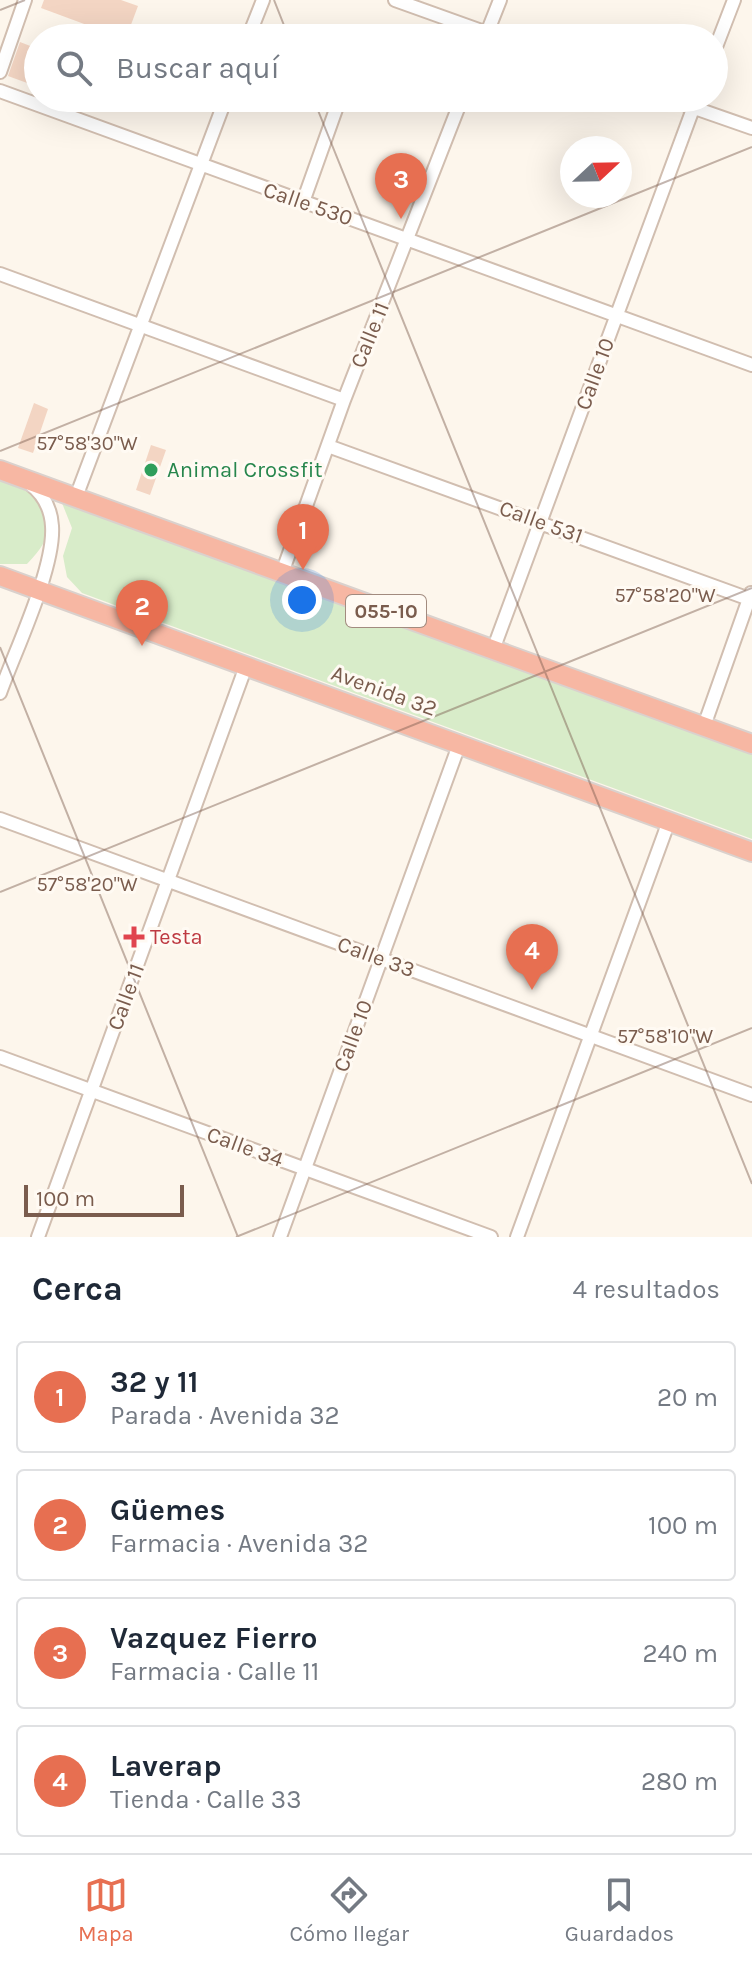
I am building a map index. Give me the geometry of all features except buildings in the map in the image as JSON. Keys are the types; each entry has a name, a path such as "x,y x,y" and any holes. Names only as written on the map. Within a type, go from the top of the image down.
{"highway":[{"name":"055-10","path":"0,470 752,744"},
{"name":"Avenida 32","path":"0,576 752,852"}],"street":[{"path":"0,72 25,0"},
{"path":"254,24 263,0"},
{"path":"395,0 456,24"},
{"path":"491,24 500,0"},
{"path":"725,24 734,0"},
{"name":"Calle 530","path":"0,91 24,100"},
{"name":"Calle 530","path":"56,112 752,365"},
{"path":"76,497 221,112"},
{"path":"303,202 335,112"},
{"name":"Calle 11","path":"282,573 344,400 457,112"},
{"name":"Calle 10","path":"493,650 692,112"},
{"path":"716,112 752,128"},
{"path":"0,274 344,400"},
{"name":"Calle 531","path":"328,446 751,597"},
{"path":"0,693 38,590 49,554 52,524 44,498 21,477"},
{"path":"704,726 751,597"},
{"name":"Calle 11","path":"38,1237 246,666"},
{"name":"Calle 10","path":"280,1237 459,745"},
{"name":"Calle 33","path":"0,819 752,1095"},
{"path":"517,1237 669,821"},
{"name":"Calle 34","path":"0,1057 491,1237"}],"green space":[{"path":"0,477 35,489 44,512 46,537 27,564 0,564"},
{"path":"60,498 752,750 752,839 82,593 67,577 63,556 72,528"}],"place":[{"name":"Vazquez Fierro","path":"401,219"},
{"name":"Animal Crossfit","path":"151,470"},
{"name":"32 y 11","path":"303,570"},
{"name":"Güemes","path":"142,646"},
{"name":"Testa","path":"134,937"},
{"name":"Laverap","path":"532,990"}]}
